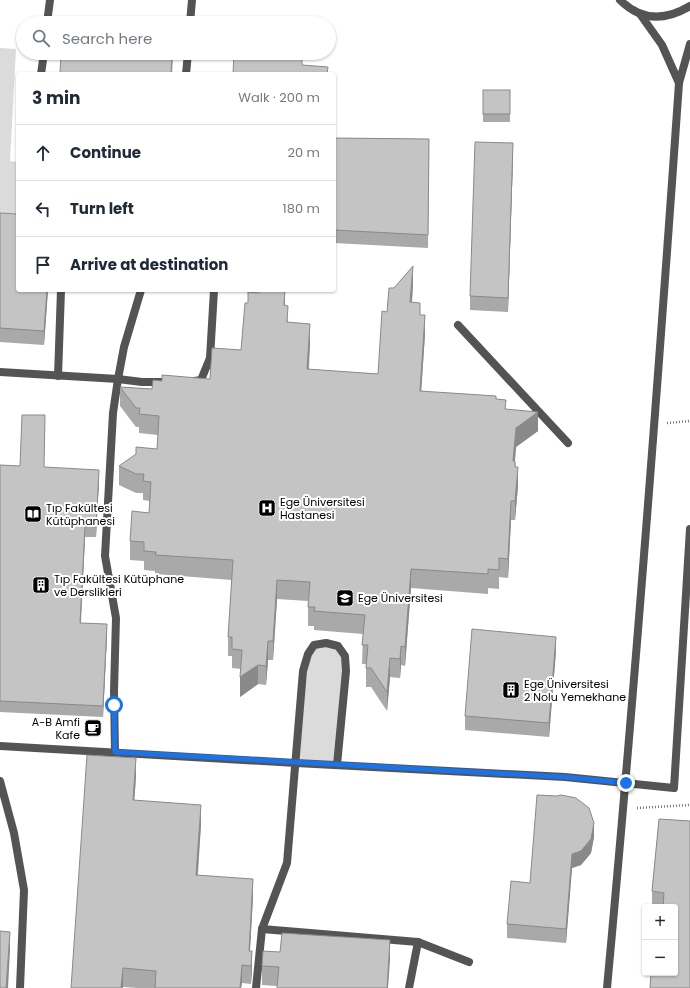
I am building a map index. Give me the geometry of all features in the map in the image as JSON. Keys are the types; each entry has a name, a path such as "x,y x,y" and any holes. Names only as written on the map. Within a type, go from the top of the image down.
{"street":[{"path":"48,16 50,0"},
{"path":"191,16 192,0"},
{"path":"620,0 626,7 640,14 659,17 678,14 690,6"},
{"path":"640,14 662,45 679,82"},
{"path":"607,988 624,809 655,424 679,82 690,44"},
{"path":"41,72 43,60"},
{"path":"186,72 187,60"},
{"path":"58,376 62,292"},
{"path":"115,752 114,691 116,618 105,556 113,413 124,347 140,292"},
{"path":"186,381 201,380 210,358 214,292"},
{"path":"458,325 568,443"},
{"path":"0,372 118,379 142,382 172,381"},
{"path":"0,746 565,777 674,788 690,529"},
{"path":"256,988 262,929 287,863 303,671 308,654 314,645 326,643 338,646 345,656 346,671 337,765"},
{"path":"0,781 14,833 24,890 20,988"},
{"path":"262,929 418,942 469,962"},
{"path":"409,988 418,942"}],"path":[{"path":"655,424 690,421"},
{"path":"624,809 690,805"}],"shaded area":[{"path":"0,48 16,49 10,161 16,162 16,213 0,213"},
{"path":"314,645 338,646 345,656 337,765 296,763 303,671"}],"building":[{"path":"61,60 172,60 171,72 60,72"},
{"path":"234,60 302,60 302,65 328,67 327,72 233,72"},
{"path":"483,90 510,90 510,114 483,114"},
{"path":"336,138 429,139 428,235 336,230"},
{"path":"475,142 513,143 508,298 470,296"},
{"path":"0,213 16,214 16,292 47,292 44,331 0,328"},
{"path":"413,266 410,302 420,303 420,315 425,315 420,391 496,396 496,399 506,400 505,409 538,412 516,428 513,461 515,461 515,467 518,467 515,501 511,501 508,559 499,558 499,570 488,569 488,574 411,569 405,647 401,646 400,659 390,658 387,692 371,668 366,668 368,645 362,645 365,615 314,611 315,607 308,607 310,582 277,580 273,641 268,641 266,666 258,665 240,677 242,650 232,649 232,637 228,637 233,560 155,555 156,552 144,551 144,542 130,541 132,511 149,513 151,482 143,481 144,474 136,474 119,466 136,454 136,447 157,449 159,416 139,414 140,408 136,408 120,387 152,389 153,380 162,381 162,375 210,379 212,348 241,350 245,303 248,303 248,292 285,292 284,305 288,306 287,322 310,324 307,369 378,374 382,311 387,312 389,288 394,288"},
{"name":"Tıp Fakültesi Kütüphane ve Derslikleri","path":"22,415 45,415 44,467 99,470 96,527 85,526 80,623 107,624 103,706 0,701 0,465 20,466"},
{"name":"Ege Üniversitesi 2 Nolu Yemekhane","path":"472,629 556,637 549,723 465,716"},
{"path":"87,755 136,758 133,800 201,805 196,875 253,879 249,951 252,951 251,966 242,965 240,988 155,988 156,971 123,968 121,988 71,988"},
{"path":"537,795 561,795 576,798 589,808 594,823 591,839 581,851 572,854 566,929 507,924 511,881 530,883"},
{"path":"659,819 690,821 690,988 650,988 651,976 678,976 678,904 663,904 664,893 652,891"},
{"path":"0,931 10,932 6,988 0,988"},
{"path":"282,933 390,940 387,988 277,988 279,967 262,966 263,951 280,952"}],"place":[{"name":"Ege Üniversitesi Hastanesi","path":"267,508"},
{"name":"Tıp Fakültesi Kütüphanesi","path":"33,514"},
{"name":"Tıp Fakültesi Kütüphane ve Derslikleri","path":"41,585"},
{"name":"Ege Üniversitesi","path":"345,598"},
{"name":"Ege Üniversitesi 2 Nolu Yemekhane","path":"511,690"},
{"name":"A-B Amfi Kafe","path":"93,728"}],"route":[{"path":"114,705 115,752 565,777 626,783"}]}
